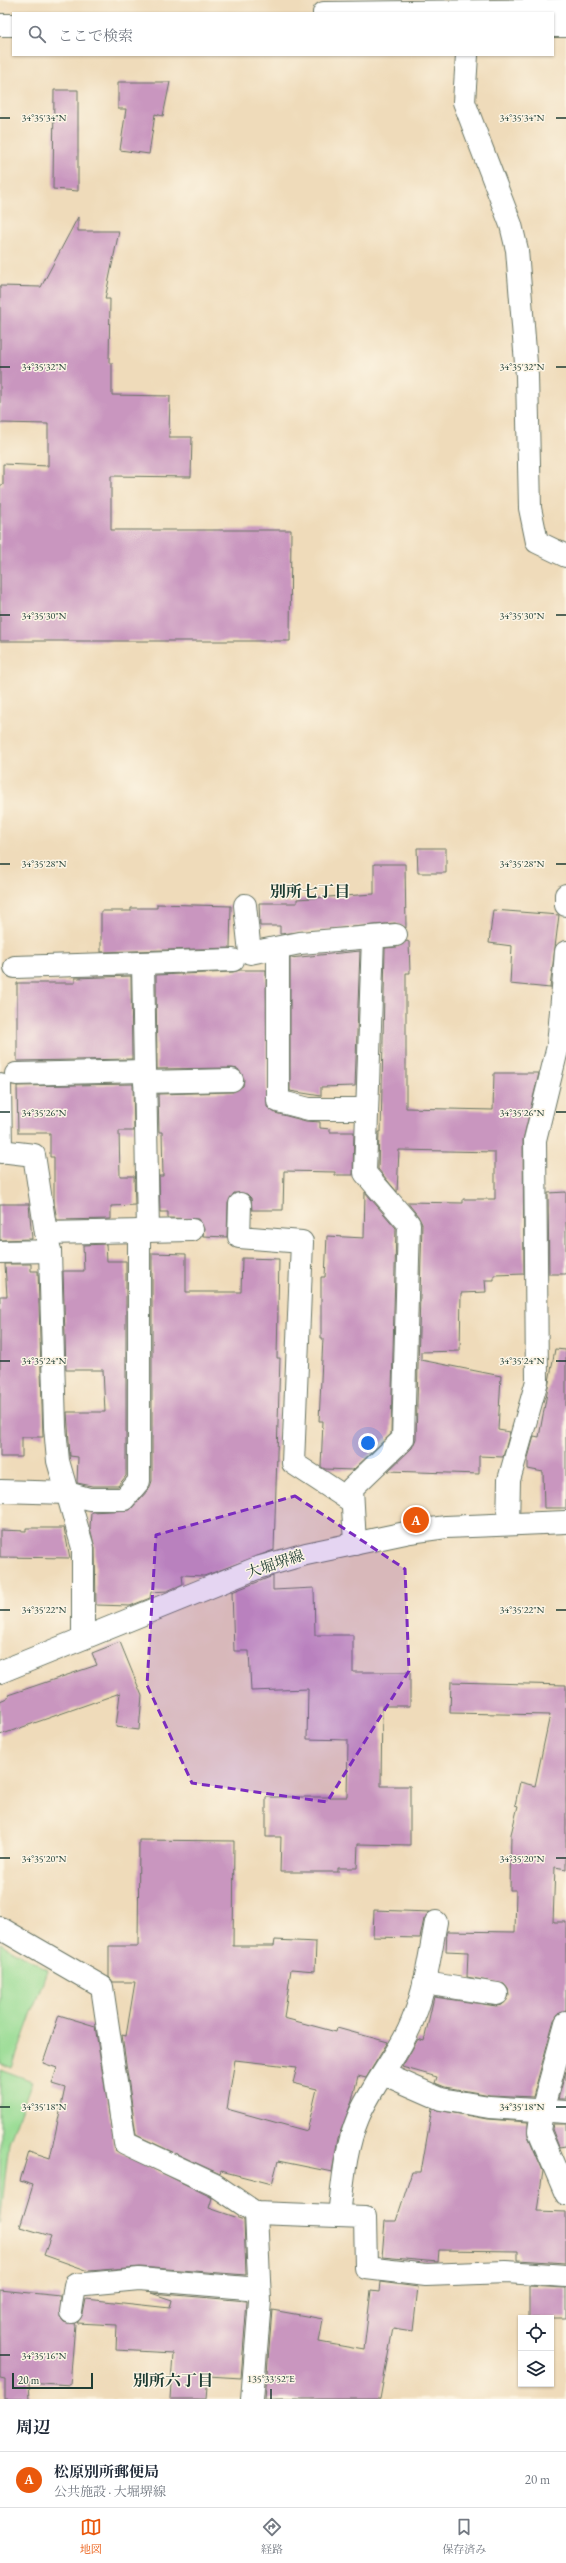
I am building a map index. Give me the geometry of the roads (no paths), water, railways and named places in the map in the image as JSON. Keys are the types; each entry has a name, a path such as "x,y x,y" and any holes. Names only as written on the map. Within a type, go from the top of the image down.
{"main road":[{"path":"398,12 566,10"},
{"path":"0,20 12,20"},
{"path":"0,25 12,25"},
{"path":"554,26 566,26"},
{"path":"468,56 464,102 506,212 517,250 527,376 530,508 537,542 566,556"},
{"path":"566,895 566,905"},
{"path":"245,905 250,953 300,944 396,935"},
{"path":"355,1544 351,1501 352,1488 403,1439 404,1431 409,1224 365,1174 373,937"},
{"path":"278,949 278,1101 309,1109 366,1109"},
{"path":"508,1524 509,1480 537,1381 535,1140 562,1047 566,952"},
{"path":"15,967 233,960"},
{"path":"0,1491 68,1493 89,1499 124,1499 139,1481 145,1077 143,963"},
{"path":"83,1638 83,1548 58,1461 55,1427 48,1242 34,1155 1,1151 8,1079 145,1077 232,1080"},
{"path":"240,1204 239,1237 302,1242 293,1462 351,1501"},
{"path":"0,1252 48,1242 143,1231 192,1230"},
{"name":"大堀堺線","path":"0,1672 257,1568 306,1554 410,1532 508,1524 566,1522"},
{"path":"339,2216 345,2160 358,2117 400,2048 414,2016 424,1983 436,1922"},
{"path":"0,1928 102,1986 125,2143 215,2185 256,2213 365,2216 366,2268 426,2275 506,2272 566,2276"},
{"path":"424,1983 497,1994"},
{"path":"566,2023 542,2111 539,2131 566,2194"},
{"path":"384,2074 442,2099 489,2107 566,2112"},
{"path":"252,2399 259,2289 256,2213"},
{"path":"71,2312 75,2285 140,2279 259,2289"}],"place":[{"name":"松原別所郵便局","path":"416,1520"}],"district":[{"name":"別所七丁目","path":"310,891"},
{"name":"別所六丁目","path":"173,2380"}]}
